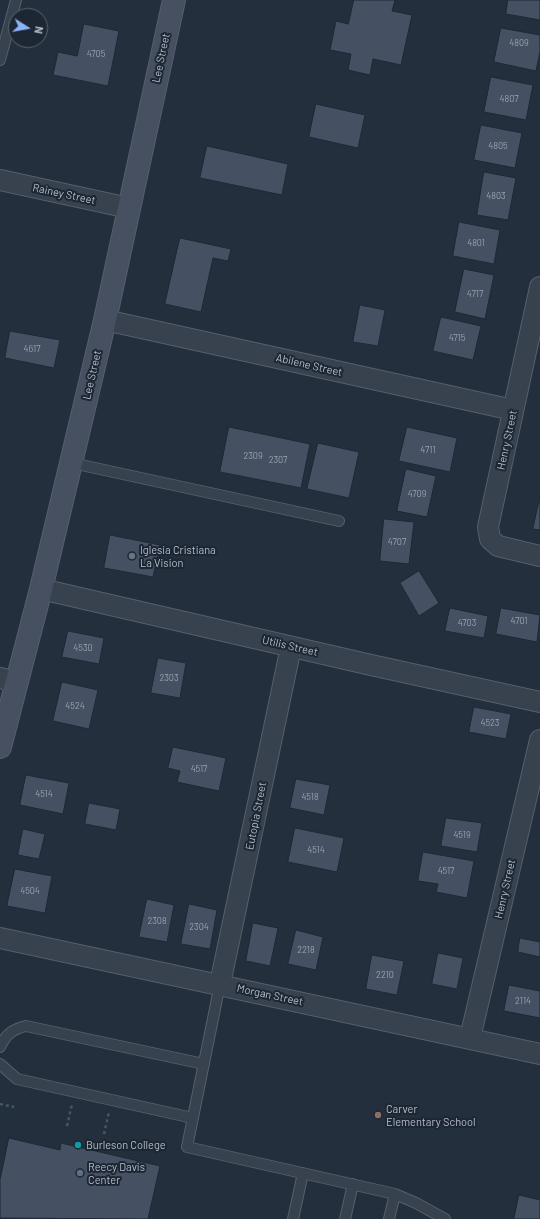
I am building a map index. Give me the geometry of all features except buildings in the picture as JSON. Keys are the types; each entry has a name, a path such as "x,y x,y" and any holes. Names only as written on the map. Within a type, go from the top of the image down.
{"main road":[{"name":"Lee Street","path":"0,748 8,680 41,589 105,320 174,0"}],"street":[{"name":"Rainey Street","path":"0,180 129,208"},
{"name":"Henry Street","path":"540,287 488,527 490,539 498,546 540,556"},
{"name":"Abilene Street","path":"105,320 513,410"},
{"name":"Utilis Street","path":"41,589 291,647 540,702"},
{"name":"Eutopia Street","path":"220,984 291,647"},
{"name":"Henry Street","path":"470,1038 540,740"},
{"name":"Morgan Street","path":"0,938 220,984 540,1054"}],"lane":[{"path":"0,60 16,0"},
{"path":"72,462 340,521"},
{"path":"220,984 187,1147 395,1194 416,1203 445,1219"},
{"path":"0,1047 5,1037 14,1029 26,1026 204,1064"},
{"path":"0,1064 17,1079 193,1118"},
{"path":"293,1219 303,1173"},
{"path":"345,1219 352,1184"},
{"path":"389,1219 395,1194"}],"path":[{"path":"67,1126 72,1102"},
{"path":"0,1104 14,1108"},
{"path":"104,1134 110,1110"}],"place":[{"name":"Iglesia Cristiana La Vision","path":"132,556"},
{"name":"Carver Elementary School","path":"378,1115"},
{"name":"Burleson College","path":"78,1145"},
{"name":"Reecy Davis Center","path":"80,1173"}]}
